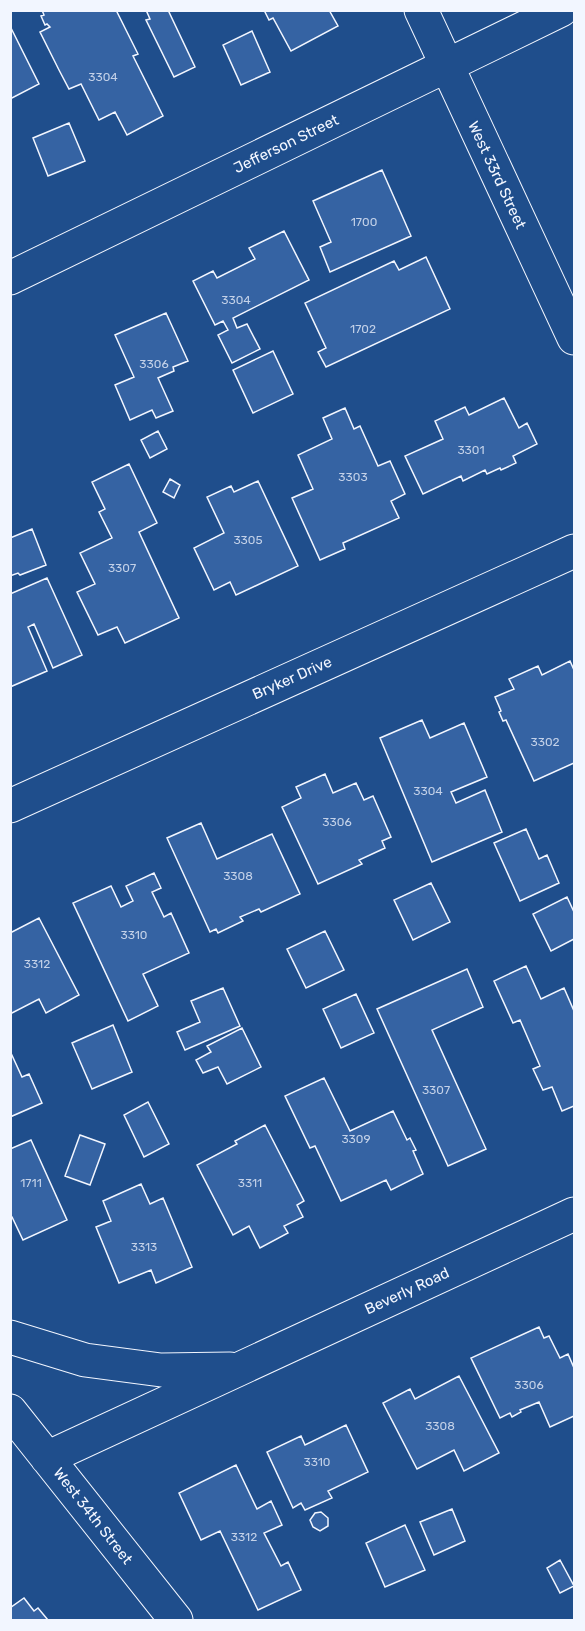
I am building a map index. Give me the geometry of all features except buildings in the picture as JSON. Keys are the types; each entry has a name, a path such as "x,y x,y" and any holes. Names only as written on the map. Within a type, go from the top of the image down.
{"street":[{"name":"West 33rd Street","path":"421,10 574,338"},
{"name":"Jefferson Street","path":"10,278 561,10"},
{"name":"Bryker Drive","path":"10,806 574,551"},
{"name":"Beverly Road","path":"47,1458 574,1214"},
{"name":"Beverly Road","path":"10,1337 85,1360 161,1370 240,1369"},
{"name":"West 34th Street","path":"10,1411 176,1620"}]}
